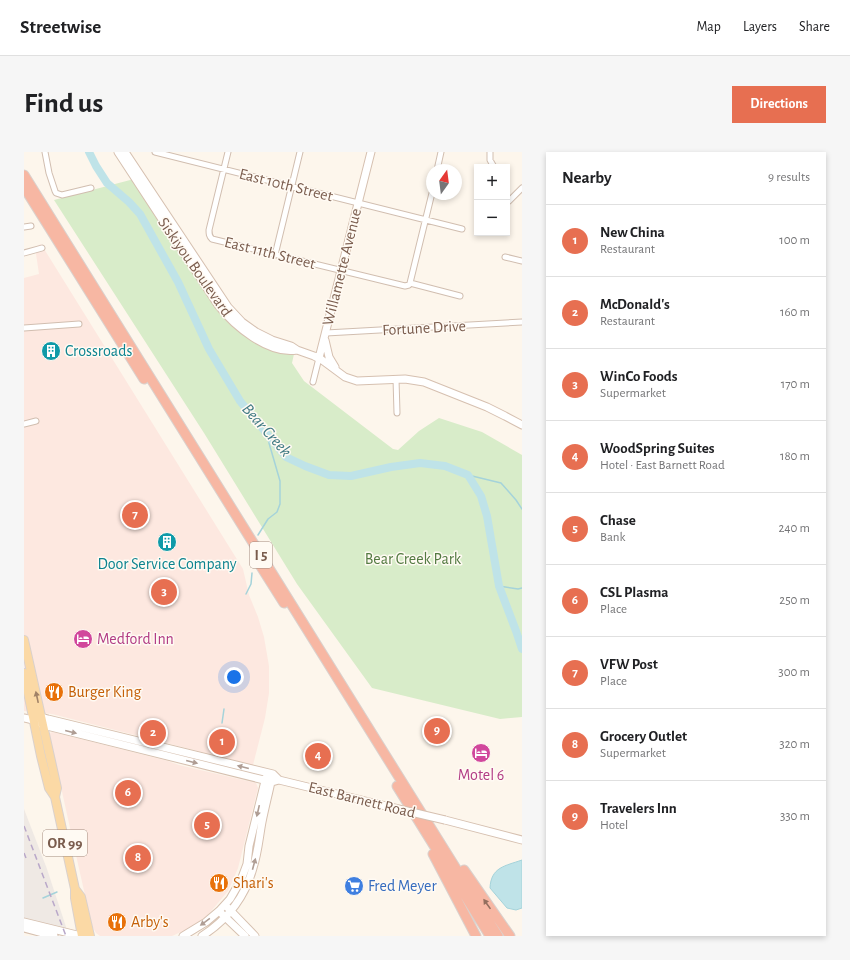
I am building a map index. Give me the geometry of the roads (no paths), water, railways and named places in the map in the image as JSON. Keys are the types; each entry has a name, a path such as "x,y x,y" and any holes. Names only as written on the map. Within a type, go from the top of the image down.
{"highway":[{"name":"I 5","path":"24,175 498,936"},
{"name":"I 5","path":"24,187 490,936"},
{"path":"406,801 476,936"},
{"path":"416,804 444,841 510,936"}],"main road":[{"name":"Siskiyou Boulevard","path":"118,152 228,317 248,334 265,344 289,352 297,350"},
{"name":"Willamette Avenue","path":"319,358 371,152"},
{"name":"Siskiyou Boulevard","path":"126,154 232,312 246,326 260,335 319,358 349,379 415,380 432,385 491,409 522,425"},
{"path":"325,335 329,357 340,374"},
{"name":"OR 99","path":"24,640 39,721 40,756 49,788 55,797 75,889 75,898 82,936"},
{"name":"OR 99","path":"24,673 54,776 57,788 55,797"},
{"path":"24,718 98,738 269,777"},
{"name":"East Barnett Road","path":"39,721 126,738 279,780 522,840"},
{"path":"98,738 98,736 101,735 119,740 126,738"},
{"path":"40,756 48,766 50,775 52,777 54,776"},
{"path":"184,936 206,922 219,911 236,890 245,869 249,846 269,777"},
{"path":"202,936 231,911 250,879 257,852 269,777"},
{"name":"OR 99","path":"75,889 81,897 90,936"},
{"path":"225,905 255,936"},
{"path":"219,911 245,936"},
{"path":"24,922 82,936"},
{"path":"24,928 54,936"}],"street":[{"path":"45,152 49,173 55,191 59,195 91,188"},
{"name":"East 10th Street","path":"155,152 462,229"},
{"path":"224,169 228,152"},
{"path":"275,255 300,152"},
{"path":"438,164 441,152"},
{"path":"490,152 490,160 492,164"},
{"name":"East 11th Street","path":"224,169 209,230 210,237 275,255 398,285 405,286 409,285 410,283"},
{"path":"510,200 522,188"},
{"path":"430,200 410,283 460,296"},
{"path":"24,227 31,226"},
{"path":"24,253 42,248"},
{"path":"505,257 522,261"},
{"name":"Fortune Drive","path":"325,335 522,322"},
{"path":"24,328 79,324"},
{"name":"Willamette Avenue","path":"312,382 319,358"},
{"path":"396,379 397,412"},
{"path":"24,424 36,421"}],"water":[{"path":"522,860 522,908 516,910 507,908 490,888 491,881 496,871 500,868"}],"waterway":[{"name":"Bear Creek","path":"89,152 107,183 129,202 140,214 178,282 209,349 240,401 286,457 329,475 351,476 391,467 420,463 445,466 468,475 481,496 487,516 499,586 522,649"},
{"path":"258,535 268,519 277,512 280,504 280,481 268,435"},
{"path":"468,475 501,483 522,509"},
{"path":"246,594 251,584 252,573"},
{"path":"499,586 518,589 522,588"},
{"path":"222,723 224,709"},
{"path":"43,898 57,892"}],"railway":[{"path":"24,826 66,936"},
{"path":"24,853 26,858"}],"place":[{"name":"Crossroads","path":"51,351"},
{"name":"VFW Post","path":"135,515"},
{"name":"Door Service Company","path":"167,542"},
{"name":"WinCo Foods","path":"164,592"},
{"name":"Medford Inn","path":"83,639"},
{"name":"Burger King","path":"54,692"},
{"name":"Travelers Inn","path":"437,731"},
{"name":"McDonald's","path":"153,733"},
{"name":"New China","path":"222,742"},
{"name":"Motel 6","path":"481,753"},
{"name":"WoodSpring Suites","path":"318,756"},
{"name":"CSL Plasma","path":"128,793"},
{"name":"Chase","path":"207,825"},
{"name":"Grocery Outlet","path":"138,858"},
{"name":"Shari's","path":"219,883"},
{"name":"Fred Meyer","path":"354,886"},
{"name":"Arby's","path":"117,922"}],"park label":[{"name":"Bear Creek Park","path":"413,559"}]}
